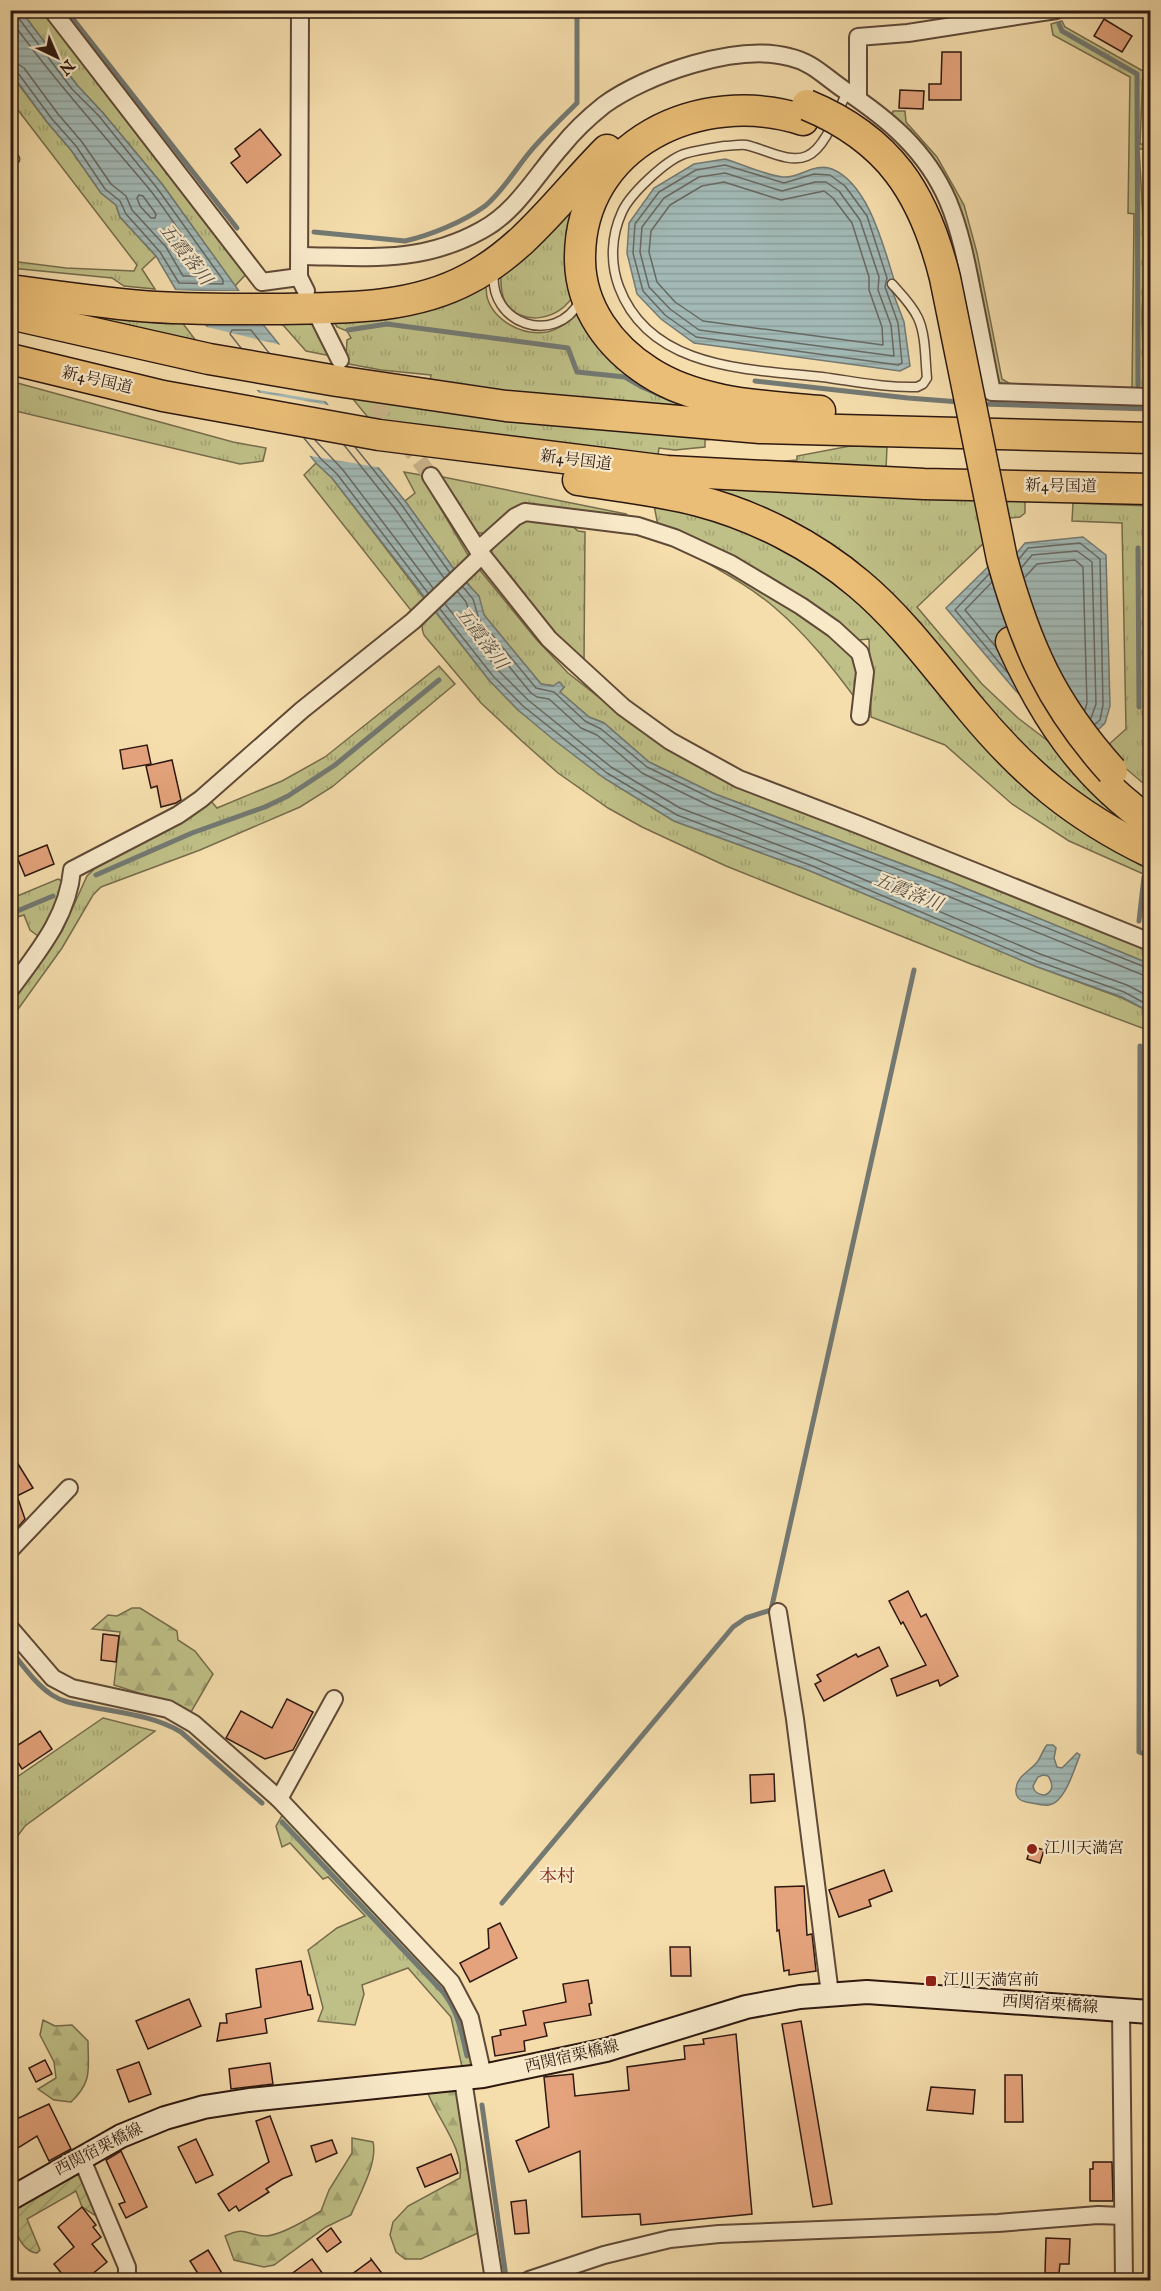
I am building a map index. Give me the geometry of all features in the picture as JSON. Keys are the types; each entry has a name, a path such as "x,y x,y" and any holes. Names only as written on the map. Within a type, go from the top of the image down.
{"highway":[{"path":"10,290 143,306 297,292 340,308 412,300 442,291 469,279 495,263 522,241 615,142 641,123 665,111 718,95 748,93 777,96 805,112"},
{"path":"1150,425 889,416 801,410 732,401 674,384 650,373 628,357 608,337 595,319 580,271 580,243 587,212 612,167 626,153 663,128 717,111 805,112 839,119 875,145 906,180 921,206 940,255 945,278 1002,559 1027,638 1049,686 1090,746 1106,775 1150,822"},
{"path":"10,314 209,359 339,371 506,406 749,427 1150,438"},
{"name":"新4号国道","path":"10,359 163,396 379,435 667,471 924,484 1150,489"},
{"path":"379,435 559,477 698,500 755,521 795,540 842,571 884,606 996,737 1054,795 1118,837 1150,852"},
{"path":"1106,775 1150,806"}],"main road":[{"name":"西関宿栗橋線","path":"10,2199 122,2136 165,2118 204,2107 249,2100 473,2078 606,2050 746,2007 830,1994 867,1992 1150,2012"}],"street":[{"path":"52,10 262,282 297,292 301,256 300,10"},
{"path":"853,94 858,37 908,33 1056,10"},
{"path":"301,256 385,257 420,254 452,245 484,230 526,193 561,146 605,105 660,74 686,66 734,56 768,54 786,56 805,61 817,68 899,131 936,178 948,202 962,243 992,392 1150,397"},
{"path":"318,316 339,371"},
{"path":"431,476 480,552 549,639 623,707 670,741 739,779 1150,942"},
{"path":"10,990 55,924 70,889 72,870 178,815 193,804 302,710 420,614 469,567 480,552 515,517 525,512 638,526 675,538 731,564 801,606 834,629 860,653 865,672 860,716"},
{"path":"10,1550 69,1488"},
{"path":"778,1612 795,1719 830,1994"},
{"path":"10,1628 53,1678 72,1688 168,1710 194,1724 279,1799 451,1982 470,2018 473,2078 494,2280"},
{"path":"279,1799 334,1700"},
{"path":"1121,2010 1124,2280"},
{"path":"81,2157 128,2267 127,2280"},
{"path":"529,2280 604,2255 670,2239 719,2234 998,2223 1098,2215 1122,2216"}],"lane":[{"path":"853,94 820,148 807,156 794,159 743,144 707,148 682,154 661,169 641,186 622,210 613,251 615,277 623,299 636,318 651,333 672,348 693,357 726,367 917,387 927,378 921,328 912,308 892,284"},
{"path":"10,153 15,159 10,162"},
{"path":"495,263 493,288 496,297 501,306 519,321 545,325 557,322 570,314 579,304 585,292"}],"green space":[{"path":"21,11 48,11 248,272 235,286 162,184 77,85"},
{"path":"1062,21 1065,27 1143,71 1140,144 1150,144 1150,149 1139,149 1145,253 1142,313 1144,391 1006,388 999,385 958,213 939,175 921,150 891,116 893,111 905,111 906,122 937,157 964,205 977,253 1002,379 1015,387 1132,388 1134,214 1128,213 1130,77 1053,35 1051,24"},
{"path":"10,73 71,150 101,193 116,205 120,217 156,256 142,269 155,289 124,286 112,278 11,268 11,261 66,268 134,271 137,265 11,101"},
{"path":"581,202 574,294 568,303 551,315 531,318 512,310 503,298 501,273 522,249"},
{"path":"486,278 487,297 491,306 502,320 510,325 528,332 547,332 566,323 581,309 598,342 763,413 606,405 430,381 431,375 349,364 346,357 347,340 351,338 347,331 337,327 334,322"},
{"path":"72,305 136,321 181,321 197,342 70,314"},
{"path":"275,316 312,316 318,337 331,356 306,351"},
{"path":"10,381 233,442 266,448 263,461 240,464 11,410"},
{"path":"348,393 730,437 705,440 705,447 675,450 659,448 658,455 371,421"},
{"path":"850,446 887,447 886,469 764,463 797,460 797,456"},
{"path":"316,463 332,478 426,601 413,613 304,475"},
{"path":"404,472 421,475 468,555 465,563 456,572 405,501 415,493"},
{"path":"438,476 626,514 630,518 533,506 487,534 475,532"},
{"path":"700,487 1025,500 1025,513 1020,517 1010,518 917,607 982,684 1018,718 1052,744 1131,823 1127,829 1037,765 938,651"},
{"path":"1073,503 1150,506 1150,789 1123,766 1106,747 1126,729 1122,523 1072,521"},
{"path":"654,505 731,526 776,546 843,587 1150,867 1150,932 1145,930 1144,906 1148,876 1069,841 1012,804 945,745 871,717 869,639 858,640 770,576 720,551 658,526"},
{"path":"522,520 570,524 578,531 585,532 584,665 547,628 491,553 495,543"},
{"path":"705,558 817,624 855,657 858,671 858,702 798,629 758,594 704,561"},
{"path":"479,569 536,639 568,673 651,738 751,792 1150,949 1150,964 950,882 715,794 649,762 604,723 589,717 560,692 564,687 541,684 484,615 478,596 465,580"},
{"path":"434,610 489,680 518,710 604,778 674,821 808,870 1035,966 1122,998 1150,1012 1150,1031 971,964 726,866 642,827 608,808 558,773 481,703 424,635 423,625"},
{"path":"439,666 455,684 332,787 300,807 200,850 101,887 93,895 62,948 11,1019 11,1003 62,931 87,876 109,855 210,800 217,808 282,781 325,757"},
{"path":"58,879 64,882 60,902 38,936 30,930 24,915 11,919 10,899"},
{"path":"132,1608 140,1608 177,1631 178,1640 195,1651 213,1674 191,1712 114,1685 120,1632 92,1629 108,1615 117,1616"},
{"path":"103,1718 155,1731 25,1826 11,1845 11,1768 17,1777"},
{"path":"284,1812 435,1973 461,2010 476,2065 462,2067 451,2017 408,1968 362,1985 364,1994 355,2025 318,2021 323,2008 308,1950 337,1928 365,1916 328,1877 323,1879 290,1843 282,1847 276,1826"},
{"path":"43,2020 55,2026 72,2025 88,2041 88,2074 83,2088 71,2102 54,2100 38,2089 56,2078 54,2062 40,2035"},
{"path":"456,2088 478,2233 421,2259 405,2259 396,2252 390,2235 393,2222 408,2206 460,2178 458,2156 454,2145 427,2091"},
{"path":"352,2138 373,2142 374,2150 363,2189 351,2215 326,2227 274,2265 264,2267 234,2260 225,2236 242,2231 265,2236 271,2235 294,2226 321,2211 329,2190 352,2153"},
{"path":"72,2172 83,2178 98,2216 82,2207 76,2191 27,2219 40,2250 37,2253 31,2251 25,2247 17,2235 11,2207"}],"water":[{"name":"五霞落川","path":"10,11 21,11 77,85 162,184 239,291 176,290 156,256 120,217 116,205 101,193 71,150 11,73"},
{"path":"725,159 783,177 826,167 845,177 856,188 873,219 891,269 895,283 890,285 904,322 910,366 900,371 694,343 661,319 637,294 627,253 629,223 654,188 694,164"},
{"name":"五霞落川","path":"198,315 257,317 405,501 456,572 479,596 484,615 541,684 553,686 559,682 564,687 560,692 589,717 604,723 649,762 715,794 950,882 1150,964 1150,1012 1122,997 1035,966 808,870 674,821 604,778 518,710 489,680 332,478 316,463"},
{"path":"1083,537 1106,555 1110,706 1105,723 1079,748 1015,690 946,608 997,558 1010,561 1025,543"},
{"path":"1047,1745 1053,1745 1056,1748 1054,1758 1057,1767 1062,1768 1077,1753 1080,1755 1069,1784 1055,1803 1041,1805 1022,1801 1016,1794 1017,1784 1038,1761","holes":["1048,1776 1052,1784 1050,1791 1045,1795 1037,1793 1033,1786 1038,1777"]}],"pier":[{"path":"172,290 242,291 239,294 200,294 176,293"},
{"path":"203,326 285,346 330,402 253,389"},
{"path":"256,392 333,406 383,468 305,455"}],"building":[{"path":"1104,19 1132,36 1122,52 1094,36"},
{"path":"942,52 961,52 961,100 929,100 929,84 941,84"},
{"path":"900,90 924,91 923,109 899,108"},
{"path":"260,129 281,155 247,183 231,163 240,156 235,149"},
{"path":"147,745 151,764 123,769 120,750"},
{"path":"172,760 181,800 161,807 157,786 151,788 146,766"},
{"path":"47,845 54,864 25,876 17,857"},
{"path":"10,1451 33,1488 17,1496 25,1519 19,1526 10,1529"},
{"path":"908,1591 921,1617 926,1614 958,1676 940,1686 938,1680 897,1696 891,1679 926,1665 889,1601"},
{"path":"103,1634 119,1636 116,1662 101,1660"},
{"path":"879,1647 888,1666 824,1701 815,1684 821,1681 817,1675 856,1654 858,1657"},
{"path":"287,1699 313,1712 293,1750 265,1759 226,1738 241,1711 272,1728"},
{"path":"40,1731 52,1749 22,1769 10,1750"},
{"path":"774,1774 775,1801 751,1803 750,1775"},
{"path":"1031,1846 1044,1850 1040,1863 1027,1859"},
{"path":"884,1870 892,1891 869,1900 871,1906 839,1917 829,1890"},
{"path":"804,1886 807,1935 812,1934 816,1971 789,1975 789,1970 784,1971 779,1930 777,1931 775,1887"},
{"path":"500,1923 517,1958 470,1982 460,1963 489,1948 488,1929"},
{"path":"670,1947 690,1947 691,1976 671,1976"},
{"path":"301,1961 313,2009 265,2019 267,2033 217,2041 220,2023 227,2023 226,2014 261,2007 256,1969"},
{"path":"588,1980 592,2003 589,2004 591,2015 544,2023 547,2036 524,2041 525,2051 495,2056 492,2037 501,2035 500,2030 526,2025 523,2011 566,2002 563,1984"},
{"path":"189,1999 201,2026 148,2049 136,2021"},
{"path":"801,2021 832,2204 813,2207 782,2024"},
{"path":"736,2034 752,2214 641,2225 640,2214 582,2217 580,2151 529,2172 516,2141 549,2127 544,2077 573,2074 575,2096 629,2090 627,2067 685,2059 684,2046 704,2044 703,2039"},
{"path":"45,2060 52,2074 36,2082 29,2068"},
{"path":"139,2062 151,2094 129,2102 117,2070"},
{"path":"270,2063 273,2084 231,2089 229,2069"},
{"path":"1005,2075 1022,2075 1023,2122 1005,2122"},
{"path":"931,2087 975,2090 973,2114 927,2110"},
{"path":"49,2104 71,2149 49,2161 37,2136 10,2153 10,2122"},
{"path":"270,2116 292,2175 266,2189 269,2192 239,2211 236,2206 229,2211 218,2194 269,2162 256,2121"},
{"path":"196,2139 213,2175 196,2183 178,2147"},
{"path":"332,2140 337,2153 316,2162 311,2146"},
{"path":"121,2151 147,2207 126,2218 119,2204 125,2202 106,2160"},
{"path":"451,2154 458,2173 425,2187 417,2168"},
{"path":"1093,2162 1112,2162 1113,2201 1090,2201 1090,2169 1093,2169"},
{"path":"526,2200 529,2233 515,2234 511,2202"},
{"path":"82,2207 96,2225 93,2227 101,2237 92,2244 107,2262 85,2280 67,2280 54,2264 74,2247 58,2227"},
{"path":"331,2228 341,2242 327,2252 317,2239"},
{"path":"1046,2238 1070,2239 1069,2264 1060,2264 1059,2273 1045,2273"},
{"path":"208,2250 226,2280 202,2280 190,2261"},
{"path":"312,2259 323,2274 314,2280 283,2280"},
{"path":"371,2260 387,2280 344,2280"}],"waterway":[{"path":"66,10 237,228"},
{"path":"314,232 405,241 446,227 485,206 503,188 535,146 577,103 577,10"},
{"path":"1059,24 1062,31 1137,74 1138,385"},
{"path":"348,330 387,324 568,348 577,372 625,377 672,400"},
{"path":"755,381 960,402"},
{"path":"981,404 1150,409"},
{"path":"1138,548 1139,707"},
{"path":"96,875 192,833 265,807 288,796 335,765 439,680"},
{"path":"1139,921 1144,877"},
{"path":"10,914 53,896"},
{"path":"502,1903 733,1627 746,1618 771,1610 914,970"},
{"path":"1140,1046 1139,1752 1150,1756"},
{"path":"10,1650 29,1674 46,1691 57,1698 149,1719 181,1732 262,1803"},
{"path":"282,1822 443,1992 456,2015 467,2056"},
{"path":"482,2105 506,2277"}],"tunnel":[{"path":"360,385 431,476"}],"place":[{"name":"江川天満宮","path":"1032,1849"},
{"name":"江川天満宮前","path":"931,1981"}],"district":[{"name":"本村","path":"557,1877"}]}
